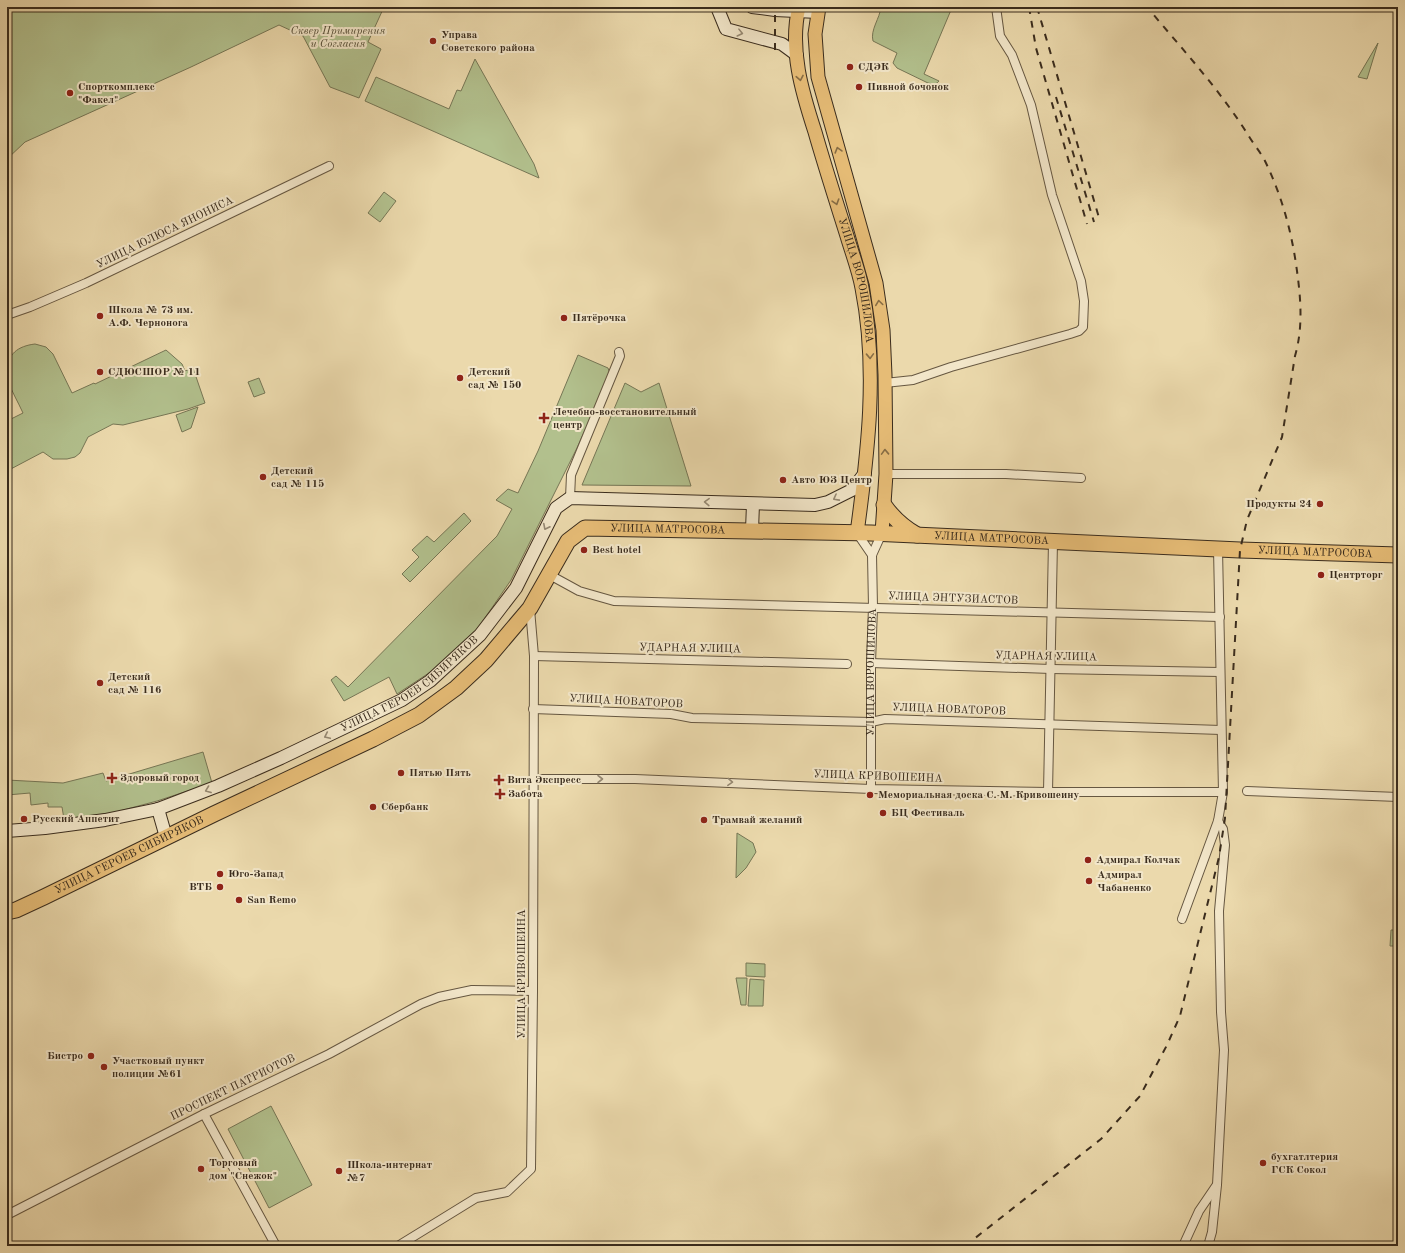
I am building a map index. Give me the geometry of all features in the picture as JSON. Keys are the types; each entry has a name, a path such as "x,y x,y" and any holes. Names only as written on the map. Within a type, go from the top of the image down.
{"highway":[{"path":"884,505 892,516 904,527 917,535"},
{"name":"УЛИЦА МАТРОСОВА","path":"584,528 857,532 1218,550 1398,555"},
{"name":"УЛИЦА ГЕРОЕВ СИБИРЯКОВ","path":"10,913 373,739 419,715 456,688 486,660 530,608 568,541 584,528"}],"main road":[{"name":"УЛИЦА ВОРОШИЛОВА","path":"798,9 796,55 803,95 862,287 869,332 871,374 869,441 857,532"},
{"name":"УЛИЦА ВОРОШИЛОВА","path":"819,9 816,34 818,77 876,283 883,330 886,474 882,533"}],"street":[{"path":"717,7 726,29 782,44 796,55"},
{"path":"752,7 760,9 819,9"},
{"path":"885,383 912,380 951,367 1070,334 1079,331 1083,327 1084,301 1081,281 1052,195 1031,105 1012,55 1000,36 996,7"},
{"name":"УЛИЦА ЮЛЮСА ЯНОНИСА","path":"7,315 30,307 86,283 329,166"},
{"path":"619,352 620,356 571,475 570,498 815,505 828,502 852,490 865,473"},
{"path":"886,474 1006,474 1080,478"},
{"name":"УЛИЦА ГЕРОЕВ СИБИРЯКОВ","path":"7,831 105,820 158,809 221,785 288,755 402,700 430,681 480,635 516,588 556,508 570,498"},
{"path":"752,530 753,504"},
{"path":"857,532 872,555"},
{"name":"УЛИЦА ВОРОШИЛОВА","path":"871,789 871,663 873,608 872,555 882,533"},
{"path":"1048,792 1053,542"},
{"path":"1182,919 1218,821 1223,792 1218,550"},
{"name":"УЛИЦА ЭНТУЗИАСТОВ","path":"548,574 579,591 614,601 1220,617"},
{"name":"УЛИЦА КРИВОШЕИНА","path":"398,1246 476,1198 507,1192 532,1169 534,656 530,608"},
{"name":"УДАРНАЯ УЛИЦА","path":"534,656 847,664"},
{"name":"УДАРНАЯ УЛИЦА","path":"871,663 1051,669 1220,672"},
{"name":"УЛИЦА НОВАТОРОВ","path":"533,709 671,714 692,718 871,722 885,719 1221,730"},
{"name":"УЛИЦА КРИВОШЕИНА","path":"533,779 677,780 871,789 1048,792 1223,792"},
{"path":"1246,791 1398,797"},
{"path":"158,809 166,837"},
{"path":"1208,1246 1212,1232 1217,1186 1224,1050 1221,1012 1219,911 1225,845 1223,829 1218,821"},
{"name":"ПРОСПЕКТ ПАТРИОТОВ","path":"7,1215 204,1114 324,1056 439,996 472,990 533,991"},
{"path":"204,1114 276,1246"},
{"path":"1184,1246 1199,1210 1217,1186"}],"green space":[{"name":"Спорткомплекс \"Факел\"","path":"7,7 384,7 368,42 381,49 359,98 330,87 303,36 279,25 191,67 25,142 7,159"},
{"path":"881,7 951,7 924,74 939,81 937,83 928,83 897,68 893,63 897,53 873,41 872,37 874,28"},
{"path":"1378,43 1367,79 1358,77"},
{"path":"475,59 534,164 539,178 365,101 376,77 449,109 457,90 461,91"},
{"path":"384,192 396,201 380,222 368,213"},
{"path":"35,344 46,347 53,354 72,393 94,383 95,384 166,350 182,364 185,371 193,368 205,403 188,409 123,425 113,424 88,437 80,453 75,457 67,459 53,459 43,452 7,471 7,421 23,413 8,381 7,374 9,360 11,356 19,349"},
{"path":"578,355 608,368 610,374 577,448 511,580 478,628 438,667 397,694 389,677 344,701 331,680 336,676 348,687 497,536 512,509 496,500 508,489 518,493 538,451"},
{"path":"259,378 265,393 254,397 248,382"},
{"path":"625,383 641,392 659,383 691,486 582,485"},
{"path":"198,407 191,428 182,432 176,415"},
{"path":"464,513 471,521 410,582 402,574 419,557 412,550 427,536 434,542"},
{"path":"203,752 212,783 157,801 112,813 64,819 62,807 48,807 48,803 31,805 30,793 7,795 7,780 63,783 103,773 106,781"},
{"path":"737,833 753,843 756,852 746,868 736,878"},
{"path":"1391,930 1398,930 1398,946 1390,946"},
{"path":"746,963 765,964 765,977 746,976"},
{"path":"736,978 747,978 746,1005 741,1005"},
{"path":"750,979 764,980 763,1006 748,1006"},
{"path":"271,1106 312,1185 269,1208 228,1129"}],"railway":[{"path":"775,7 775,50"},
{"path":"1029,7 1036,48 1087,224"},
{"path":"1037,7 1100,221"},
{"path":"965,1246 1101,1139 1140,1096 1167,1045 1180,1016 1219,857 1225,818 1240,550 1247,520 1282,437 1298,345 1300,293 1297,271 1286,215 1271,174 1262,155 1227,104 1147,7"},
{"path":"1056,97 1094,222"}],"place":[{"name":"Управа Советского района","path":"433,41"},
{"name":"СДЭК","path":"850,67"},
{"name":"Пивной бочонок","path":"859,87"},
{"name":"Спорткомплекс \"Факел\"","path":"70,93"},
{"name":"Школа № 73 им. А.Ф. Чернонога","path":"100,316"},
{"name":"Пятёрочка","path":"564,318"},
{"name":"СДЮСШОР № 11","path":"100,372"},
{"name":"Детский сад № 150","path":"460,378"},
{"name":"Лечебно-восстановительный центр","path":"544,418"},
{"name":"Детский сад № 115","path":"263,477"},
{"name":"Авто ЮЗ Центр","path":"783,480"},
{"name":"Продукты 24","path":"1320,504"},
{"name":"Best hotel","path":"584,550"},
{"name":"Центрторг","path":"1321,575"},
{"name":"Детский сад № 116","path":"100,683"},
{"name":"Пятью Пять","path":"401,773"},
{"name":"Здоровый город","path":"112,778"},
{"name":"Вита Экспресс","path":"499,780"},
{"name":"Забота","path":"500,794"},
{"name":"Мемориальная доска С. М. Кривошеину","path":"870,795"},
{"name":"Сбербанк","path":"373,807"},
{"name":"БЦ Фестиваль","path":"883,813"},
{"name":"Русский Аппетит","path":"24,819"},
{"name":"Трамвай желаний","path":"704,820"},
{"name":"Адмирал Колчак","path":"1088,860"},
{"name":"Юго-Запад","path":"220,874"},
{"name":"Адмирал Чабаненко","path":"1089,881"},
{"name":"ВТБ","path":"220,887"},
{"name":"San Remo","path":"239,900"},
{"name":"Бистро","path":"91,1056"},
{"name":"Участковый пункт полиции №61","path":"104,1067"},
{"name":"бухгатлтерия ГСК Сокол","path":"1263,1163"},
{"name":"Торговый дом \"Снежок\"","path":"201,1169"},
{"name":"Школа-интернат №7","path":"339,1171"}],"park label":[{"name":"Сквер Примирения и Согласия","path":"338,37"}]}
